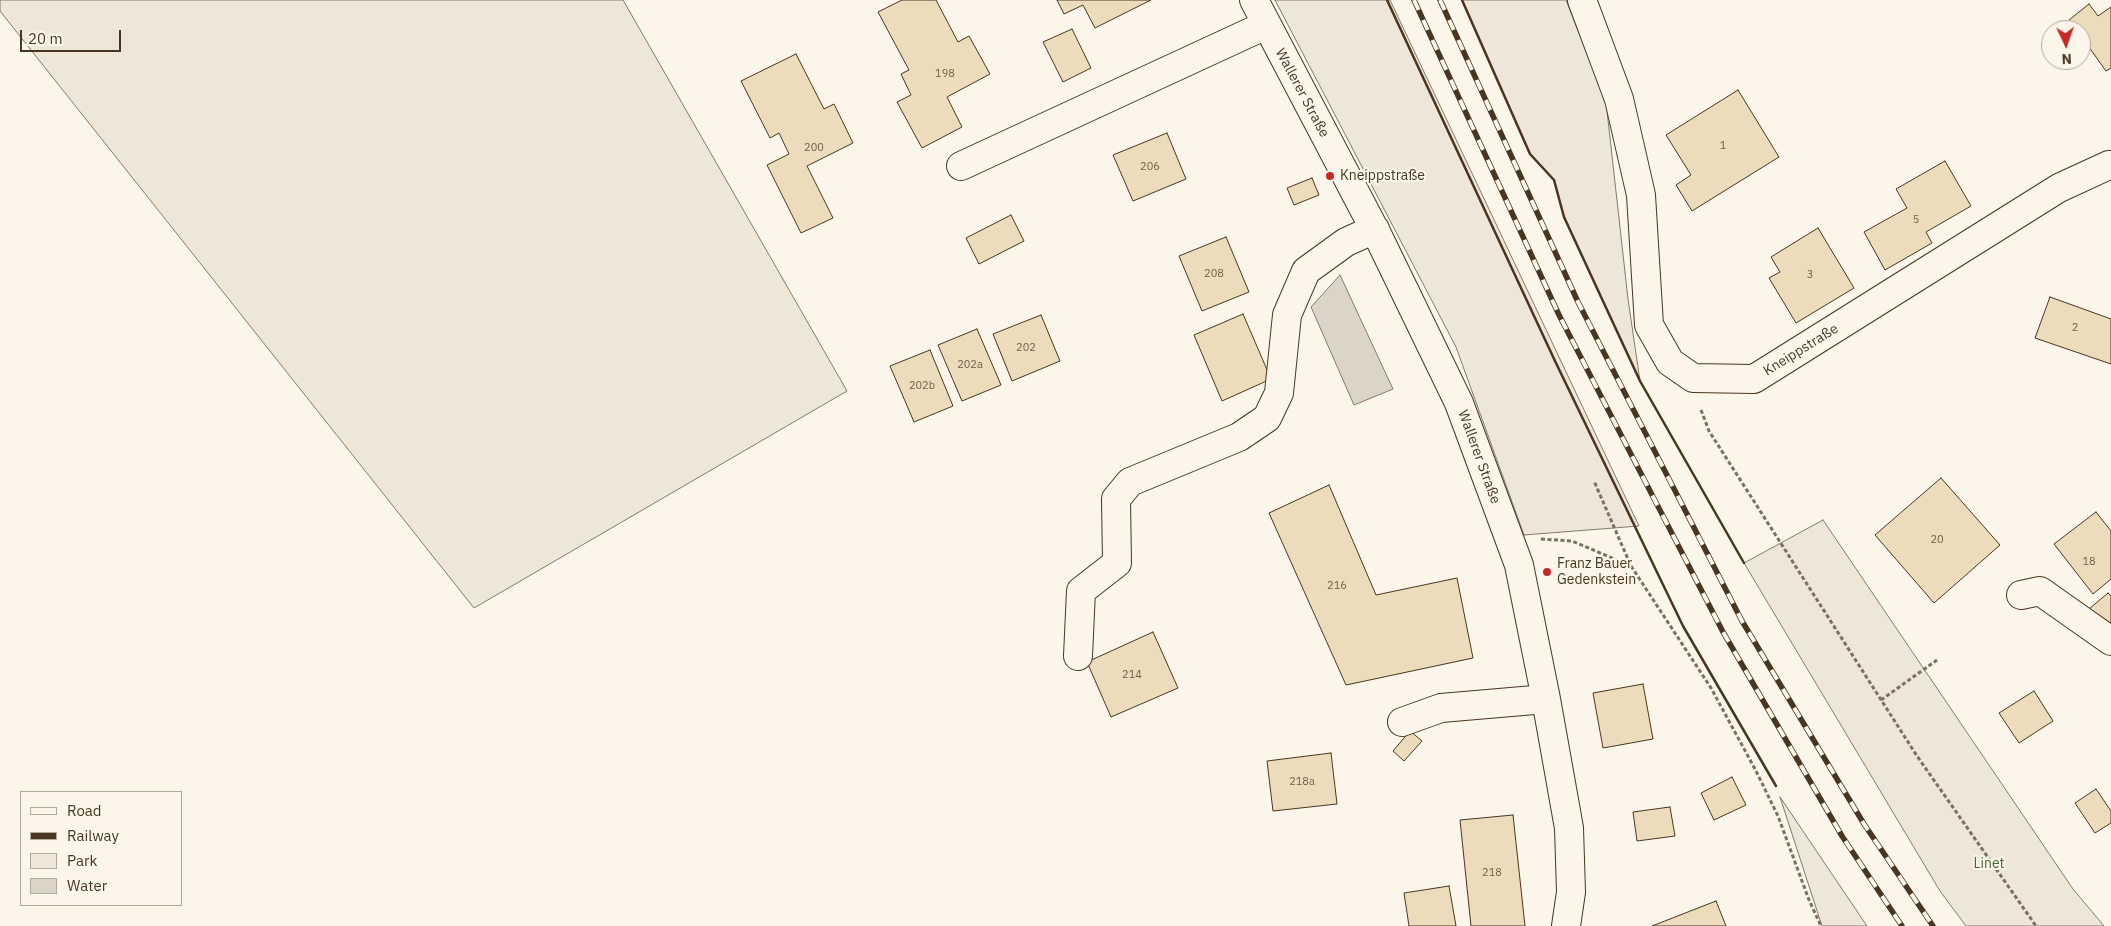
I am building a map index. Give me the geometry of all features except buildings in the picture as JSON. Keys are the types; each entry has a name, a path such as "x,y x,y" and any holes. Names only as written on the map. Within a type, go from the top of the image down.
{"street":[{"name":"Wallerer Straße","path":"1254,0 1375,229 1459,403 1519,565 1569,828 1571,892 1566,926"},
{"path":"1582,0 1619,99 1641,195 1649,325 1670,362 1693,378"},
{"path":"961,166 1266,25"},
{"name":"Kneippstraße","path":"1693,378 1754,379 2059,188 2110,161"},
{"path":"1078,656 1081,591 1117,563 1116,499 1130,482 1238,437 1267,418 1279,393 1287,315 1306,271 1346,242 1375,229"},
{"path":"2021,595 2040,591 2111,641"},
{"path":"1402,722 1441,708 1546,699"}],"path":[{"path":"1693,378 1709,431 1917,756 2036,926"},
{"path":"1594,481 1631,566 1711,688 1778,816 1809,900 1821,926"},
{"path":"1508,536 1572,541 1631,566"},
{"path":"1881,700 1937,660"}],"green space":[{"path":"0,0 623,0 847,391 474,608 0,11"},
{"path":"1275,0 1390,0 1639,526 1524,535 1456,347"},
{"path":"1462,0 1566,0 1606,102 1628,299 1640,381 1564,217 1554,180 1530,154"},
{"name":"Linet","path":"1823,520 2073,889 2104,926 1966,926 1940,891 1744,563"},
{"path":"1780,797 1867,926 1822,926"}],"water":[{"path":"1340,275 1393,389 1354,405 1311,307"}],"railway":[{"path":"1414,0 1559,315 1723,632 1842,836 1902,926"},
{"path":"1440,0 1578,302 1742,621 1864,824 1933,926"}],"wall":[{"path":"1387,0 1555,361 1683,626 1776,786"},
{"path":"1462,0 1530,154 1554,180 1564,217 1640,381 1744,563"}],"place":[{"name":"Kneippstraße","path":"1330,176"},
{"name":"Franz Bauer Gedenkstein","path":"1547,572"}]}
